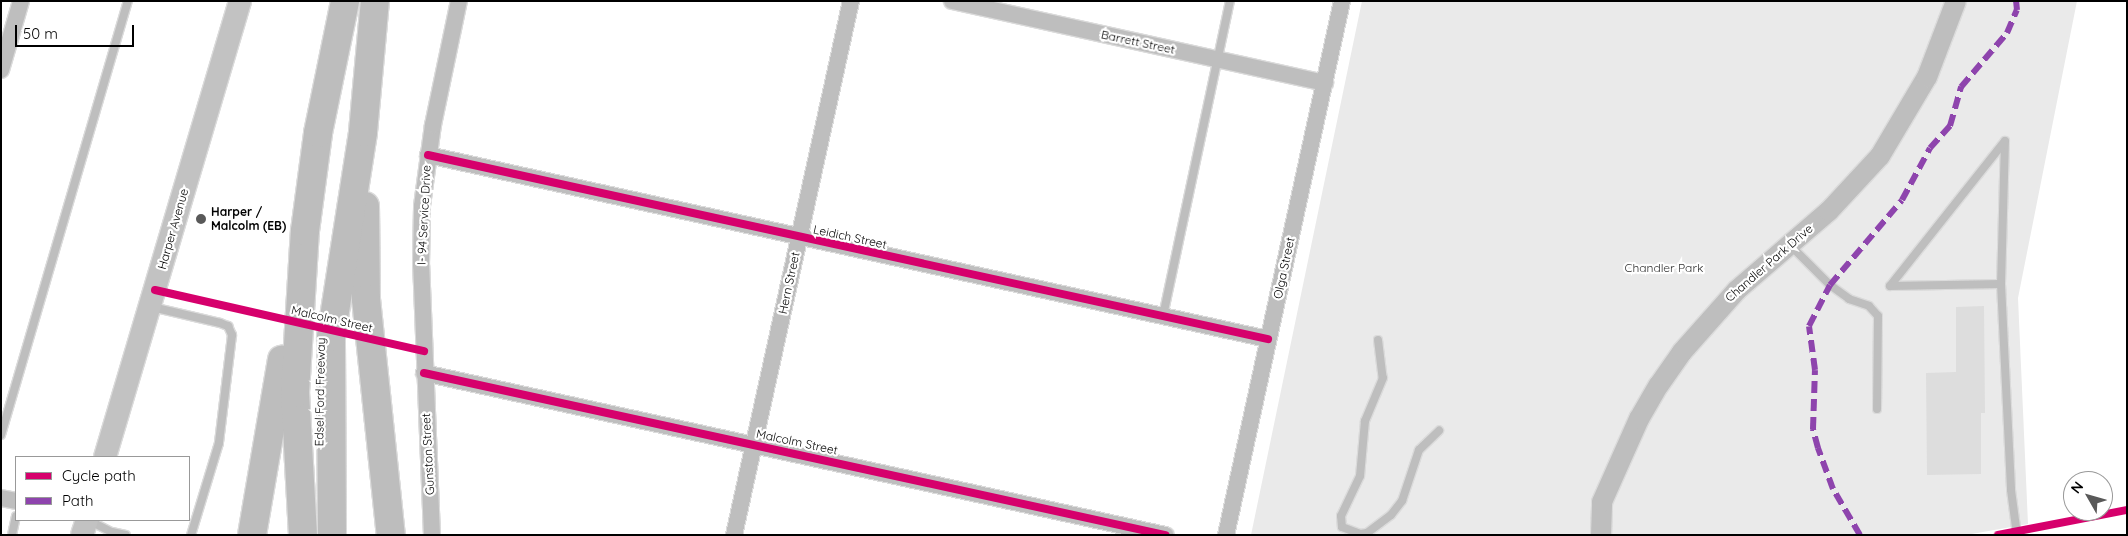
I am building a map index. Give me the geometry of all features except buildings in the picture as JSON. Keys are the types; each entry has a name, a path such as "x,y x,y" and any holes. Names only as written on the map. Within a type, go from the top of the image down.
{"highway":[{"name":"Edsel Ford Freeway","path":"303,535 295,393 305,231 318,133 345,1"},
{"name":"Edsel Ford Freeway","path":"332,535 331,337 363,132 375,1"},
{"path":"363,132 366,299 391,535"},
{"path":"252,535 305,231"}],"main road":[{"name":"Harper Avenue","path":"105,456 240,1"},
{"path":"82,535 88,521"}],"street":[{"path":"1,70 22,1"},
{"name":"I- 94 Service Drive","path":"424,373 420,265 428,155 459,1"},
{"name":"Hern Street","path":"734,535 851,1"},
{"name":"Barrett Street","path":"952,1 1325,83"},
{"name":"Olga Street","path":"1226,535 1342,1"},
{"name":"Chandler Park Drive","path":"1601,535 1602,502 1639,419 1659,385 1708,320 1737,290 1859,182 1894,135 1926,77 1956,1"},
{"name":"Leidich Street","path":"428,155 1268,339"},
{"name":"Malcolm Street","path":"424,373 1165,535"},
{"name":"Gunston Street","path":"424,373 432,535"},
{"path":"1,498 15,501"}],"lane":[{"path":"1,435 128,1"},
{"path":"1163,316 1230,1"},
{"path":"2001,284 1890,286 2005,141 2001,284 2011,490 2017,535"},
{"path":"1790,244 1830,285 1850,299 1869,306 1878,316 1877,409"},
{"path":"150,306 220,323 228,326 232,334 219,443 191,535"},
{"path":"1378,340 1383,378 1365,422 1360,476 1341,516 1342,526 1360,534 1368,533 1391,515 1402,501 1419,450 1439,431"},
{"path":"12,535 15,521"},
{"path":"90,521 112,532 126,535"}],"green space":[{"name":"Chandler Park","path":"1362,1 2077,1 2018,298 2028,524 1966,535 1251,535"}],"marked path":[{"path":"1860,535 1833,489 1813,429 1815,370 1809,326 1830,285 1902,200 1930,148 1950,126 1961,87 2007,33 2017,10 2016,1"}],"cycle path":[{"path":"428,155 1268,339"},
{"path":"155,290 424,351"},
{"path":"424,373 1165,535"},
{"path":"1998,535 2127,510"}],"place":[{"name":"Harper / Malcolm (EB)","path":"201,219"}]}
